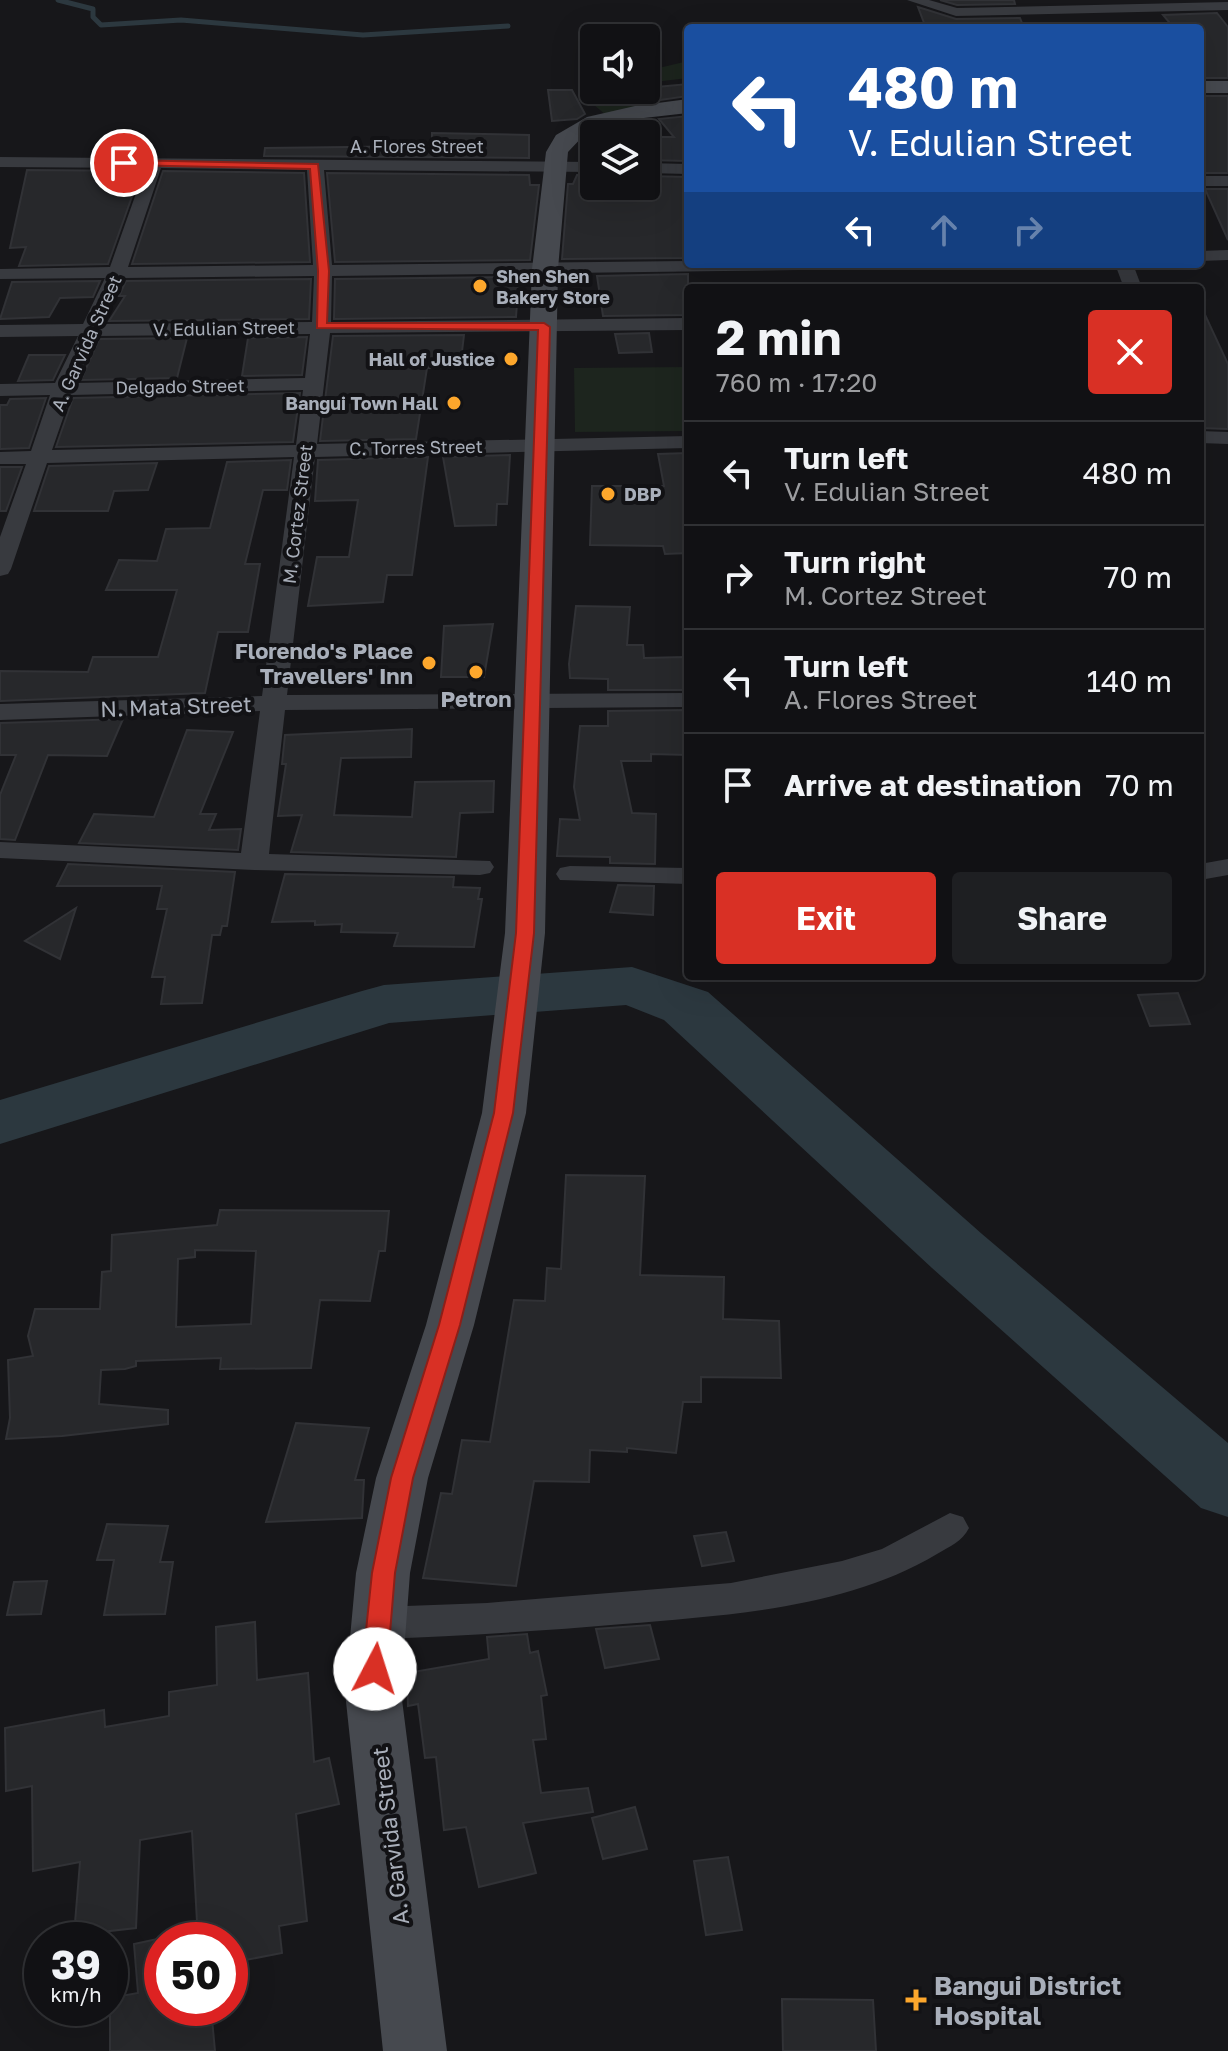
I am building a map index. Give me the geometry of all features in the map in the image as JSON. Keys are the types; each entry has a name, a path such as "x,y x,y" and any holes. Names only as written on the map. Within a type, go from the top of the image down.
{"main road":[{"path":"1204,87 1228,87"},
{"name":"A. Garvida Street","path":"415,2051 373,1692 383,1573 402,1478 450,1325 504,1113 525,933 545,269 555,167 560,144 585,126 634,113 684,107"}],"street":[{"path":"914,0 956,12 1228,6"},
{"path":"1063,9 1065,24"},
{"path":"956,12 967,24"},
{"name":"A. Flores Street","path":"0,162 580,167"},
{"name":"A. Garvida Street","path":"0,569 63,388 117,273 155,163"},
{"name":"M. Cortez Street","path":"254,862 321,326 323,271 315,166"},
{"path":"660,168 684,169"},
{"path":"1204,181 1228,181"},
{"path":"1204,256 1228,255"},
{"path":"0,274 684,267"},
{"name":"V. Edulian Street","path":"0,331 684,324"},
{"name":"Delgado Street","path":"0,390 312,384"},
{"path":"1204,437 1228,438"},
{"name":"C. Torres Street","path":"0,458 684,442"},
{"name":"N. Mata Street","path":"0,712 273,703 684,700"},
{"path":"0,850 254,862 480,867"},
{"path":"1204,871 1228,867"},
{"path":"570,874 684,876"},
{"path":"379,1623 487,1619 731,1599 842,1577 895,1560 950,1528"}],"shaded area":[{"path":"684,62 684,78 660,81 660,68"},
{"path":"593,104 642,104 646,108 606,115"},
{"path":"684,367 684,431 575,432 574,368"}],"building":[{"path":"940,0 1014,0 1015,4 957,5"},
{"path":"918,7 956,19 1020,18 1022,24 924,24"},
{"path":"1217,13 1228,27 1228,78 1204,78 1204,24 1171,24 1163,15"},
{"path":"684,84 684,97 660,100 660,87"},
{"path":"548,90 572,90 585,114 577,119 552,121"},
{"path":"1204,96 1228,96 1228,173 1204,173"},
{"path":"684,116 684,161 660,160 660,137 674,137 660,120"},
{"path":"432,133 529,135 529,158 264,156 265,148 432,146"},
{"path":"27,170 141,171 108,264 19,266 26,247 10,248"},
{"path":"163,171 304,173 310,262 132,264"},
{"path":"327,173 529,175 530,185 539,185 530,260 335,262"},
{"path":"580,175 580,200 660,200 660,176 684,177 684,258 562,259 568,184 573,184"},
{"path":"1205,189 1228,189 1228,240"},
{"path":"688,274 688,284 684,284 684,315 603,316 597,276"},
{"path":"519,277 516,317 334,319 335,279"},
{"path":"311,279 309,319 109,321 125,296 119,296 126,281"},
{"path":"100,281 93,297 60,298 49,317 0,319 12,282"},
{"path":"1204,313 1228,364 1228,429 1204,428"},
{"path":"649,333 652,352 619,353 615,334"},
{"path":"464,335 460,368 427,368 416,439 320,441 333,336"},
{"path":"307,337 302,375 242,376 248,338"},
{"path":"187,338 177,378 81,380 99,339"},
{"path":"29,355 65,355 53,380 18,381"},
{"path":"300,393 293,442 56,447 73,398"},
{"path":"46,398 29,448 0,449 0,405 7,405 10,399"},
{"path":"684,453 684,553 665,554 663,546 590,545 592,486 664,486 658,454"},
{"path":"510,455 507,504 497,504 496,525 455,526 443,457"},
{"path":"428,457 412,575 387,575 383,602 308,606 317,557 349,557 358,500 315,501 318,460"},
{"path":"291,460 287,490 263,490 245,564 260,564 248,632 218,632 205,693 0,701 0,671 88,672 93,657 158,657 177,590 106,590 119,560 157,561 166,529 210,528 227,462"},
{"path":"157,463 148,490 114,491 108,511 34,511 49,466"},
{"path":"0,467 22,467 6,511 0,511"},
{"path":"576,606 630,607 627,645 643,645 644,658 684,657 684,690 608,690 608,679 570,678"},
{"path":"493,624 484,677 441,677 444,626"},
{"path":"684,710 684,755 651,754 651,761 621,761 632,813 656,814 655,864 610,863 610,857 557,856 560,819 580,820 574,787 580,726 608,726 608,711"},
{"path":"123,719 107,756 48,755 15,840 0,839 0,795 16,755 0,755 0,723"},
{"path":"412,729 411,757 341,758 334,815 412,817 415,782 494,781 493,812 460,813 456,857 291,852 302,815 278,816 286,764 282,764 285,735"},
{"path":"187,730 233,732 200,814 216,814 209,830 241,829 238,850 79,843 94,814 154,817"},
{"path":"68,864 235,872 227,926 222,926 220,935 212,935 202,1003 161,1004 165,977 152,977 167,909 157,909 162,886 57,886"},
{"path":"285,874 454,877 453,887 480,888 478,899 482,899 474,947 394,946 398,933 341,932 342,924 315,925 315,921 272,922"},
{"path":"618,885 654,886 653,915 610,912"},
{"path":"76,908 60,959 25,941"},
{"path":"1178,993 1190,1024 1150,1026 1138,995"},
{"path":"566,1175 645,1176 640,1275 724,1277 723,1319 779,1321 781,1378 701,1377 701,1402 683,1402 676,1453 627,1448 627,1452 590,1450 589,1482 534,1481 516,1586 423,1578 441,1493 452,1494 462,1440 490,1442 514,1300 545,1301 547,1268 561,1269"},
{"path":"220,1210 389,1211 385,1251 379,1251 370,1301 320,1300 311,1368 220,1369 221,1358 136,1361 136,1366 125,1369 101,1370 99,1404 168,1410 168,1424 6,1439 10,1418 8,1360 33,1356 28,1336 35,1309 100,1309 102,1272 111,1271 112,1235 217,1225","holes":["195,1250 256,1251 251,1324 176,1327 178,1259 195,1257"]},
{"path":"296,1423 369,1428 355,1480 364,1480 362,1518 266,1522"},
{"path":"107,1524 168,1526 160,1562 173,1562 165,1614 104,1615 114,1560 97,1560"},
{"path":"726,1532 734,1561 702,1566 694,1536"},
{"path":"47,1581 41,1614 7,1615 14,1582"},
{"path":"255,1622 257,1680 308,1673 314,1762 329,1758 339,1804 296,1814 307,1921 279,1926 282,1953 248,1960 248,1922 197,1922 192,1831 140,1840 136,1928 128,1929 128,1922 75,1922 80,1862 33,1871 32,1786 6,1791 5,1728 104,1710 105,1727 169,1716 169,1692 217,1685 216,1627"},
{"path":"650,1625 659,1659 605,1668 596,1629"},
{"path":"527,1634 530,1653 538,1651 547,1695 541,1696 546,1739 533,1740 541,1793 588,1788 593,1812 523,1823 536,1873 479,1887 466,1827 444,1830 436,1757 425,1758 418,1704 408,1706 407,1673 489,1659 487,1637"},
{"path":"635,1807 647,1849 603,1859 592,1818"},
{"path":"728,1857 742,1930 706,1935 694,1861"},
{"path":"144,1942 144,2026 213,2026 215,2051 110,2051 110,2026 128,2026 128,1995 138,1993 134,1944"},
{"path":"782,1999 873,2000 876,2051 783,2051"}],"waterway":[{"path":"58,0 93,9 93,17 101,25 181,20 363,35 508,26"},
{"path":"0,1122 384,1004 632,986 686,1006 957,1251 1228,1487"}],"place":[{"name":"Shen Shen Bakery Store","path":"480,286"},
{"name":"Hall of Justice","path":"511,359"},
{"name":"Bangui Town Hall","path":"454,403"},
{"name":"DBP","path":"608,494"},
{"name":"Florendo's Place Travellers' Inn","path":"429,663"},
{"name":"Petron","path":"476,672"},
{"name":"Bangui District Hospital","path":"916,2000"}],"route":[{"path":"124,163 315,166 323,271 321,326 544,327 525,933 504,1113 450,1325 402,1478 383,1573 375,1669"}]}
